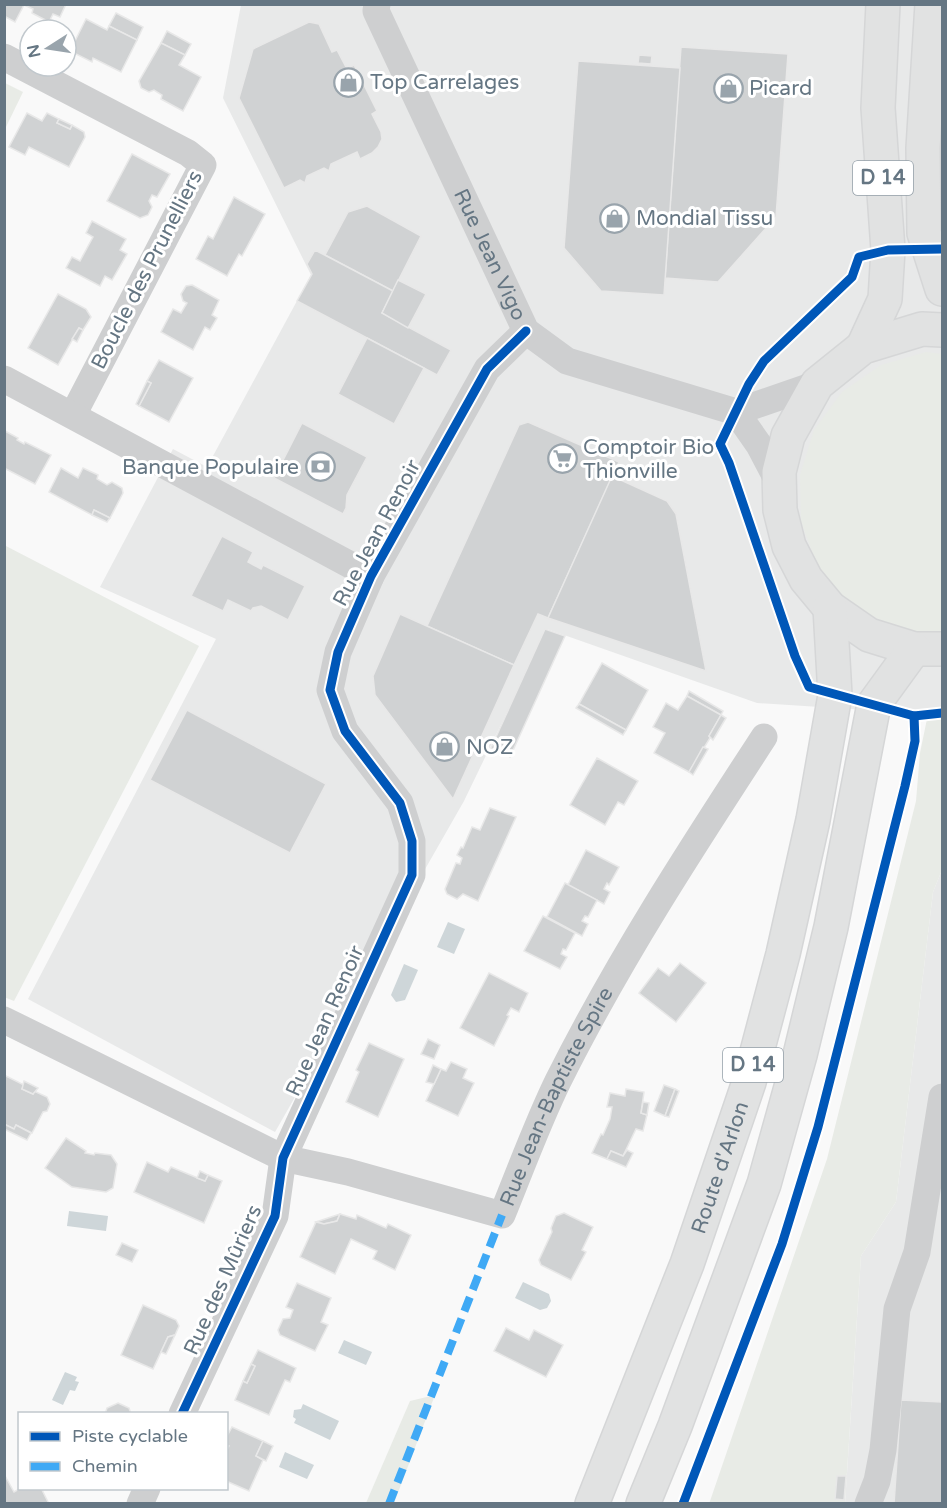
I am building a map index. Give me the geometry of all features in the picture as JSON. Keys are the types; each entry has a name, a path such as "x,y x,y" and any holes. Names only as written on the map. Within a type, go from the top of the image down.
{"main road":[{"name":"D 14","path":"863,347 885,299 888,250 878,108 883,4"},
{"name":"D 14","path":"933,4 923,148 924,233 942,289"},
{"path":"928,649 869,635 830,608 806,579 789,546 780,510 779,472 788,436 817,384 863,347 922,329 942,330"},
{"name":"Route d'Arlon","path":"592,1503 687,1264 748,1082 771,996 813,820 835,695 830,608"},
{"name":"Route d'Arlon","path":"643,1503 675,1426 764,1184 800,1055 831,927 874,704 928,649"}],"street":[{"name":"Rue Jean Vigo","path":"377,4 376,11 526,331 567,361 736,412"},
{"name":"Boucle des Prunelliers","path":"4,57 188,153 203,165 73,415"},
{"name":"Rue Jean Renoir","path":"283,1158 412,875 412,841 400,803 345,731 330,690 338,652 371,576 487,369 526,331"},
{"path":"4,379 371,576"},
{"path":"779,483 759,446 736,412 817,384"},
{"name":"Rue Jean-Baptiste Spire","path":"4,1020 283,1158 348,1172 502,1215 558,1082 574,1051 636,939 764,737"},
{"path":"868,1503 877,1481 883,1450 897,1309 917,1252 942,1097"},
{"name":"Rue des Mûriers","path":"182,1412 275,1216 283,1158"}],"shaded area":[{"path":"241,5 942,5 942,714 757,703 547,629 464,801 275,1132 28,999 216,639 100,587 173,449 207,467 311,275 223,98"},
{"path":"5,83 23,92 5,129"},
{"path":"926,352 942,354 942,636 934,637 889,627 848,603 818,567 801,522 800,475 814,430 842,392 881,365"},
{"path":"4,545 199,646 14,1001 4,997"},
{"path":"928,714 942,714 942,870 933,892 896,1202 861,1256 845,1503 709,1504 827,1159 916,801 920,753"},
{"path":"942,870 942,1503 845,1504 861,1256 896,1202 933,892"},
{"path":"448,922 465,929 454,954 437,947"},
{"path":"404,964 418,970 405,1000 396,1002 391,995"},
{"path":"69,1211 108,1216 106,1231 67,1226"},
{"path":"523,1282 549,1294 551,1301 547,1308 540,1310 515,1298"},
{"path":"344,1340 372,1352 366,1365 338,1353"},
{"path":"65,1372 77,1377 75,1381 79,1382 75,1391 70,1390 63,1405 52,1400"},
{"path":"435,1395 394,1503 366,1503 410,1401"},
{"path":"303,1404 339,1421 330,1440 294,1423 296,1419 293,1417 294,1410 301,1409"},
{"path":"285,1452 314,1465 307,1479 279,1467"}],"building":[{"path":"4,4 66,4 60,17 53,14 51,18 41,18 32,13 33,9 24,5 15,22 4,16"},
{"path":"116,13 143,27 137,40 109,26"},
{"path":"86,19 107,30 109,26 137,40 121,72 93,58 92,62 78,55 78,35"},
{"path":"309,22 319,24 332,52 337,50 347,69 354,65 377,111 372,114 382,139 372,153 360,159 357,152 331,164 329,171 324,168 307,176 305,183 300,180 284,188 239,98 253,49"},
{"path":"167,31 191,44 185,55 161,43"},
{"path":"161,43 185,55 179,65 201,77 183,111 161,99 162,95 154,90 149,92 141,88 139,81"},
{"path":"681,47 788,54 776,217 718,282 665,278"},
{"path":"639,55 652,56 651,64 638,63"},
{"path":"578,61 680,68 664,295 601,291 564,248"},
{"path":"27,113 42,121 47,113 59,119 57,123 70,129 72,125 84,132 85,137 69,167 29,147 25,155 9,147"},
{"path":"59,119 72,125 70,129 57,123"},
{"path":"132,154 170,174 157,197 152,195 149,201 152,207 148,215 140,218 107,201"},
{"path":"234,197 265,214 242,256 239,254 227,276 196,259 208,236 213,239"},
{"path":"367,206 421,236 393,291 325,255 348,212"},
{"path":"92,221 126,239 120,250 127,254 112,280 105,276 100,286 66,268 72,257 80,261 93,237 86,233"},
{"path":"315,250 393,291 382,313 451,350 437,375 297,301 312,274 307,264"},
{"path":"398,280 426,294 408,328 382,313"},
{"path":"192,285 219,300 212,315 217,318 210,330 205,327 193,350 161,332 173,309 181,313 187,303 183,301 181,294 186,286"},
{"path":"58,294 86,309 91,317 83,330 79,328 58,365 28,348"},
{"path":"79,328 83,330 77,342 72,339"},
{"path":"367,338 424,368 394,424 338,394"},
{"path":"159,360 193,378 169,422 139,406 151,383 147,381"},
{"path":"147,381 151,383 139,406 136,404"},
{"path":"528,422 619,462 548,618 538,614 514,665 427,626 519,425"},
{"name":"Banque Populaire","path":"302,423 367,457 347,495 343,514 274,478"},
{"path":"5,431 24,444 25,442 51,455 35,484 4,468"},
{"path":"61,468 78,478 83,468 98,475 97,479 107,485 112,482 122,488 123,493 110,518 94,510 92,515 49,492"},
{"path":"612,476 667,501 676,514 706,671 548,618"},
{"path":"94,510 110,518 107,522 92,515"},
{"path":"222,536 253,552 248,562 261,569 263,565 305,586 288,620 261,606 251,611 228,600 223,611 191,596"},
{"name":"NOZ","path":"400,614 514,665 453,799 375,695 373,676"},
{"path":"545,629 565,636 510,757 491,748"},
{"path":"602,663 648,690 626,730 579,704"},
{"path":"689,691 723,711 721,715 687,696"},
{"path":"687,696 721,715 689,772 654,753 665,733 653,727 666,703 678,710"},
{"path":"579,704 626,730 623,735 576,708"},
{"path":"187,710 326,784 290,853 150,780"},
{"path":"721,715 726,718 713,740 709,736"},
{"path":"703,747 708,749 693,775 689,772"},
{"path":"597,758 638,781 624,805 618,802 605,825 570,805"},
{"path":"490,808 516,817 478,901 463,894 457,899 447,894 445,889 456,863 460,864 462,858 457,855 461,847 463,848 472,827 480,830"},
{"path":"586,850 619,867 609,885 607,883 604,889 610,892 604,904 568,885"},
{"path":"565,883 597,900 588,917 585,916 582,921 588,924 582,936 547,917"},
{"path":"543,916 575,933 566,950 563,949 561,954 567,957 560,969 524,951"},
{"path":"680,963 706,983 676,1022 639,993 658,968 669,976"},
{"path":"489,973 528,993 519,1012 511,1008 494,1046 460,1028"},
{"path":"428,1039 440,1045 434,1059 421,1054"},
{"path":"369,1043 404,1059 378,1117 346,1102 359,1072 356,1070"},
{"path":"451,1062 467,1069 463,1078 474,1083 458,1116 426,1101 441,1069 446,1071"},
{"path":"433,1065 441,1069 434,1084 426,1082"},
{"path":"4,1075 24,1085 22,1089 47,1097 50,1104 32,1133 16,1125 14,1129 4,1124"},
{"path":"24,1081 38,1088 33,1094 22,1089"},
{"path":"664,1085 675,1089 665,1116 654,1111"},
{"path":"626,1089 644,1092 641,1113 647,1115 643,1131 636,1129 623,1156 611,1151 607,1159 592,1153 610,1119 612,1107 607,1107 610,1093 625,1096"},
{"path":"675,1089 679,1091 669,1117 665,1116"},
{"path":"643,1102 649,1103 647,1115 641,1113"},
{"path":"4,1124 14,1129 16,1125 31,1133 27,1140 4,1129"},
{"path":"66,1138 86,1151 85,1153 111,1155 117,1164 113,1188 106,1192 72,1187 45,1168"},
{"path":"627,1150 633,1153 626,1167 607,1159 611,1151 623,1156"},
{"path":"147,1162 168,1172 171,1167 205,1181 208,1175 222,1181 204,1223 134,1192"},
{"path":"200,1171 208,1175 205,1181 197,1178"},
{"path":"564,1213 593,1227 582,1250 586,1252 571,1280 541,1265 539,1260 552,1232 551,1228 556,1216"},
{"path":"340,1214 337,1221 324,1224 316,1222"},
{"path":"340,1214 356,1219 357,1215 386,1228 388,1224 411,1235 395,1270 373,1259 377,1251 351,1239 335,1274 300,1257 316,1222 324,1224 337,1221"},
{"path":"122,1243 138,1250 132,1262 116,1255"},
{"path":"297,1283 331,1298 321,1322 328,1325 315,1351 280,1335 278,1330 283,1319 290,1318 293,1310 286,1307"},
{"path":"143,1305 176,1320 179,1326 175,1335 168,1337 153,1369 121,1355"},
{"path":"506,1328 529,1340 534,1330 563,1345 546,1377 494,1351"},
{"path":"175,1335 166,1354 161,1352 168,1337"},
{"path":"258,1350 296,1368 290,1382 285,1380 269,1415 235,1400 243,1381 247,1383 255,1366 251,1364"},
{"path":"251,1364 255,1366 247,1383 243,1381"},
{"path":"901,1400 942,1402 942,1504 894,1504"},
{"path":"118,1403 129,1408 130,1412 106,1412 107,1408"},
{"path":"232,1427 263,1441 256,1456 263,1460 249,1491 228,1482 228,1434"},
{"path":"263,1441 273,1446 266,1461 256,1456"},
{"path":"4,1474 14,1492 18,1490 42,1490 49,1504 4,1504"},
{"path":"837,1476 846,1476 844,1500 835,1499"}],"marked path":[{"path":"389,1504 502,1215"}],"cycle path":[{"path":"942,249 888,250 859,257 852,277 764,361 749,384 720,444 729,463 795,656 809,687 914,716 942,713"},
{"path":"183,1412 275,1216 283,1158 412,875 412,841 400,803 345,731 330,690 338,652 371,576 487,369 526,331"},
{"path":"683,1504 782,1244 818,1127 905,786 915,741 914,716"}],"place":[{"name":"Top Carrelages","path":"349,82"},
{"name":"Picard","path":"728,88"},
{"name":"Mondial Tissu","path":"615,218"},
{"name":"Comptoir Bio Thionville","path":"562,459"},
{"name":"Banque Populaire","path":"320,467"},
{"name":"NOZ","path":"445,747"}]}
